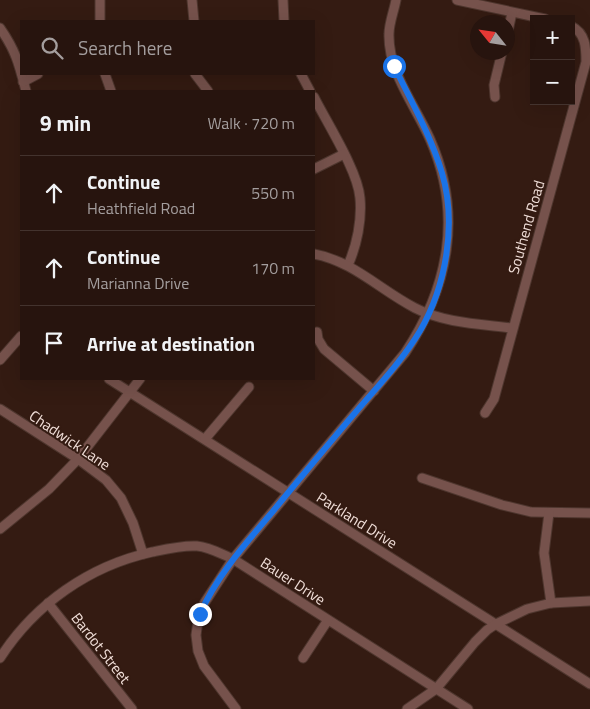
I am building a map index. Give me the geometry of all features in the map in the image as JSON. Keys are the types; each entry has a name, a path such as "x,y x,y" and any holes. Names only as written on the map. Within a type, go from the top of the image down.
{"street":[{"path":"100,0 100,20"},
{"path":"192,0 194,20"},
{"path":"283,0 284,20"},
{"path":"236,709 204,666 198,651 196,635 200,614 205,602 233,558 405,353 428,314 440,281 447,245 447,206 442,175 430,140 392,59 389,32 396,0"},
{"path":"457,0 530,16"},
{"path":"0,28 12,45 20,72"},
{"name":"Southend Road","path":"485,413 494,398 584,73 586,47 583,37 575,28"},
{"path":"495,97 494,85 500,60"},
{"path":"21,75 26,90"},
{"path":"23,82 36,75"},
{"path":"105,75 111,90"},
{"path":"196,75 207,90"},
{"path":"302,75 309,90"},
{"path":"315,99 344,154 355,178 360,197 354,253 348,265"},
{"path":"315,168 344,154"},
{"path":"315,254 348,265 428,314 512,328"},
{"path":"317,332 318,339 324,349 374,391"},
{"path":"0,360 20,337"},
{"name":"Parkland Drive","path":"111,380 590,684"},
{"path":"0,529 49,489 78,459 139,380"},
{"path":"205,439 249,387"},
{"name":"Chadwick Lane","path":"0,409 78,459 106,480 121,498 133,523 143,554"},
{"path":"422,478 502,505 531,512 590,513"},
{"path":"549,513 544,553 551,603"},
{"name":"Bauer Drive","path":"0,658 11,641 29,620 69,587 97,571 143,554 196,546 233,558 468,709"},
{"path":"407,709 436,689 475,642 496,624 527,609 551,603 590,601"},
{"name":"Bardot Street","path":"48,603 132,709"},
{"path":"303,658 328,620"}],"route":[{"path":"200,614 205,602 233,558 405,353 420,331 440,281 447,245 448,226 442,175 430,140 394,66"}]}
